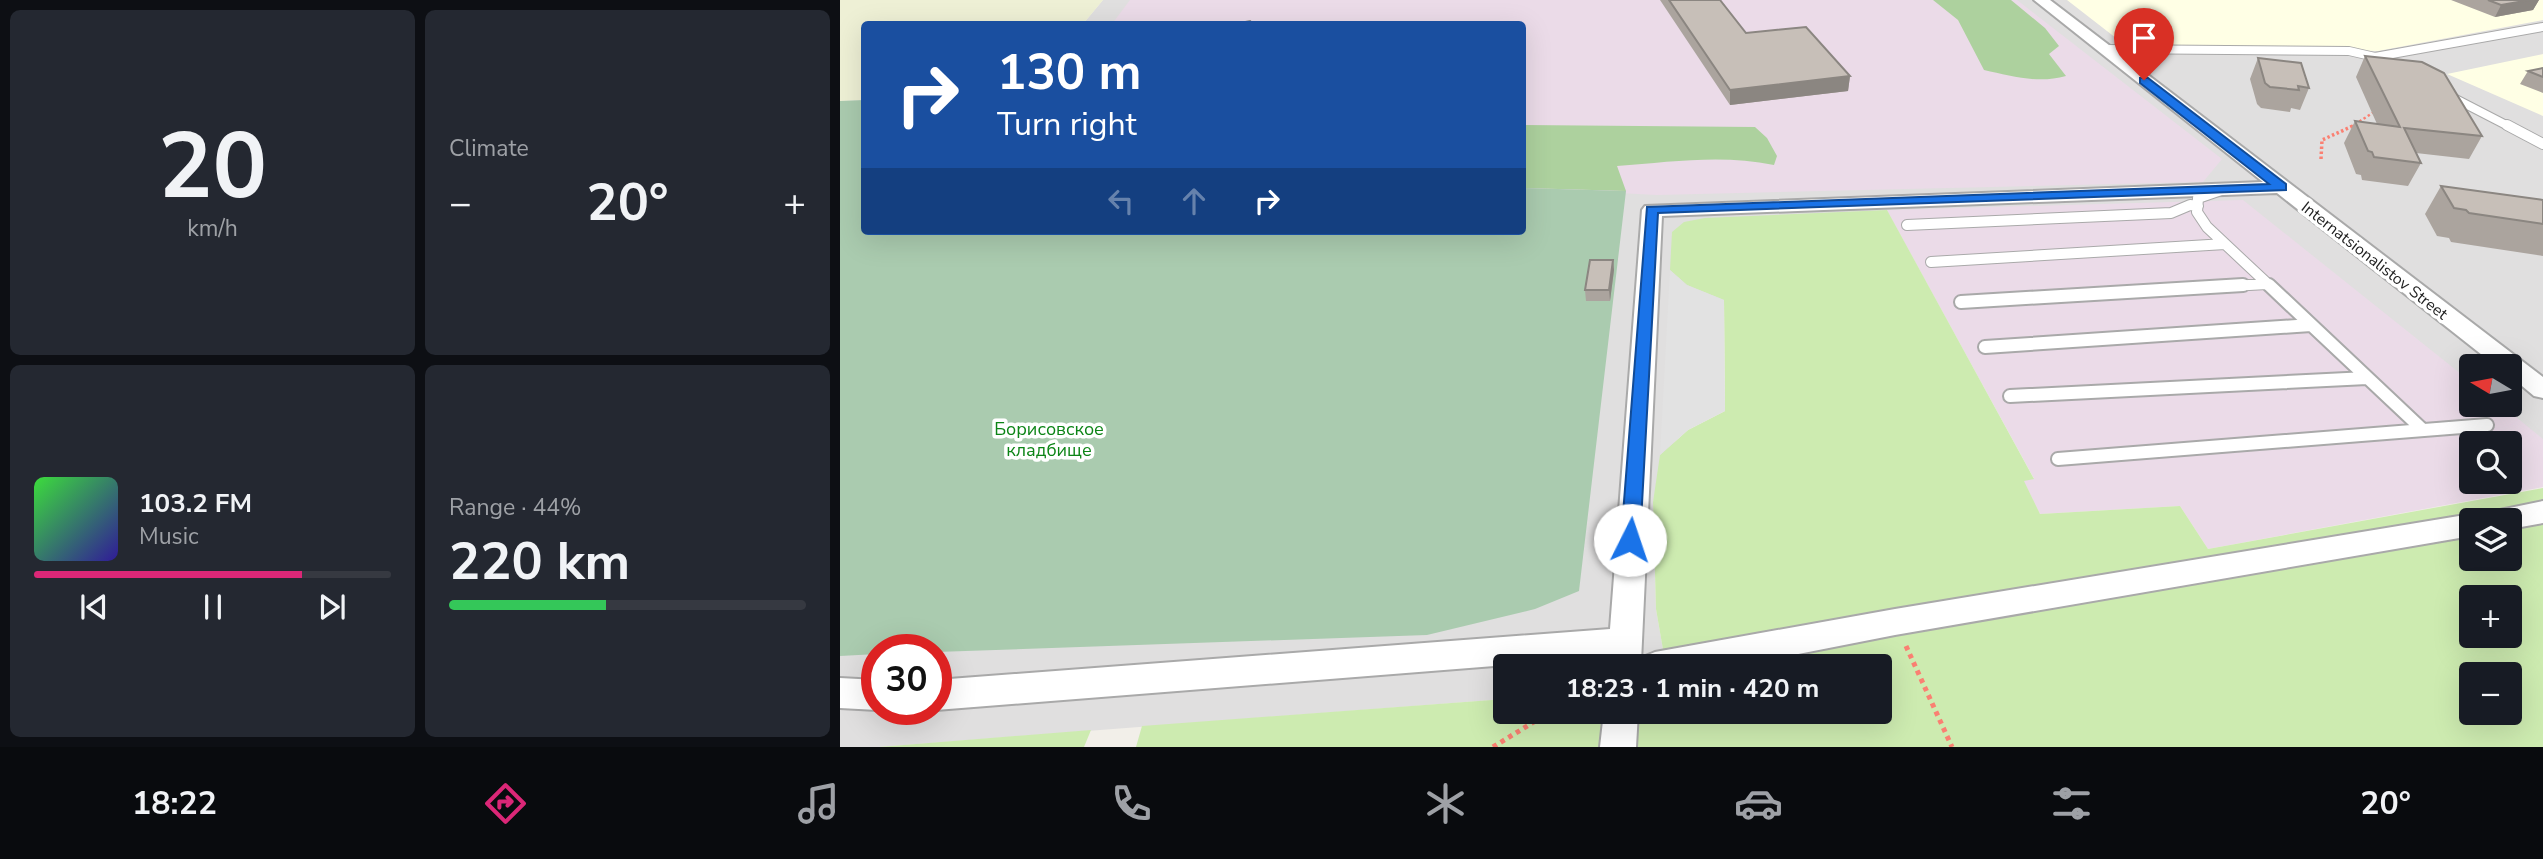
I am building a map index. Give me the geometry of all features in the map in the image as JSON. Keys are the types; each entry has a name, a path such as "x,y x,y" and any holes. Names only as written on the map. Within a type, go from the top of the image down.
{"street":[{"name":"Internatsionalistov Street","path":"2041,0 2543,390"},
{"path":"1624,654 1652,210 2281,187"},
{"path":"2522,516 2543,512"},
{"path":"1724,654 1895,622 2459,527"},
{"path":"952,694 1493,662"},
{"path":"840,693 861,694"},
{"path":"1618,747 1620,724"}],"lane":[{"path":"2375,57 2543,27"},
{"path":"2104,49 2349,51 2375,57 2398,69"},
{"path":"2444,93 2543,144"},
{"path":"2225,189 2198,198 2197,212 2207,227 2423,430"},
{"path":"1907,225 2171,213 2190,205 2198,206"},
{"path":"1931,262 2225,244"},
{"path":"1961,302 2267,284"},
{"path":"1985,347 2311,325"},
{"path":"2010,396 2367,377"},
{"path":"2058,459 2487,425"}],"path":[{"path":"2321,159 2322,140 2358,124 2378,108"},
{"path":"1895,622 1952,747"},
{"path":"1493,747 1530,724"}],"shaded area":[{"path":"840,0 1103,0 1086,21 861,21 861,100 840,101"},
{"path":"1103,0 2543,0 2543,487 2522,487 2522,431 2459,431 2459,486 2023,480 2034,478 1887,210 1724,300 1653,502 1656,609 1664,654 1493,654 1493,700 879,747 840,747 840,588 1514,235 1526,235 1526,21 1086,21"},
{"path":"1130,0 2017,0 2222,159 2203,182 1657,195 1526,188 1526,21 1114,21"},
{"path":"2067,0 2543,0 2543,20 2378,51 2125,45"},
{"path":"2543,54 2543,116 2447,74"},
{"path":"2243,200 2459,372 2459,417 2516,417 2543,439 2543,487 2522,491 2522,431 2459,431 2459,494 2505,494 2208,549 2180,506 2040,514 2023,480 2034,478 1887,210"},
{"path":"1670,270 1687,285 1724,300 1725,411 1688,430 1660,455"}],"green space":[{"path":"1933,0 2011,0 2045,28 2059,46 2049,54 2066,76 2035,79 1984,70 1958,20"},
{"name":"Борисовское кладбище","path":"861,100 861,235 1526,235 1526,188 1626,191 1579,591 1535,609 1427,635 952,651 952,634 861,634 861,655 840,656 840,101"},
{"path":"1526,125 1755,127 1767,138 1777,156 1774,165 1715,159 1617,166 1626,191 1526,188"},
{"path":"1887,210 2034,479 2024,481 2040,514 2180,506 2208,549 2522,494 2543,488 2543,747 1136,747 1142,726 1493,700 1493,724 1892,724 1892,654 1664,654 1656,609 1653,502 1660,455 1688,430 1725,411 1724,300 1687,285 1670,270 1672,232 1684,222 1705,218"},
{"path":"1091,730 1084,747 879,747"}],"building":[{"path":"1669,0 1720,0 1746,33 1806,27 1850,76 1730,90"},
{"path":"2488,0 2530,0 2501,5"},
{"path":"2365,56 2422,62 2444,73 2482,136 2404,128 2421,163 2374,157 2372,152 2368,151 2355,121 2400,127"},
{"path":"2258,58 2301,63 2309,88 2298,86 2299,90 2270,87 2265,83"},
{"path":"2543,68 2543,77 2528,71"},
{"path":"2441,186 2543,200 2543,224 2469,213 2454,208"},
{"path":"1590,260 1613,260 1609,290 1585,290"}],"route":[{"path":"1630,540 1652,210 2281,187 2144,80"}]}
